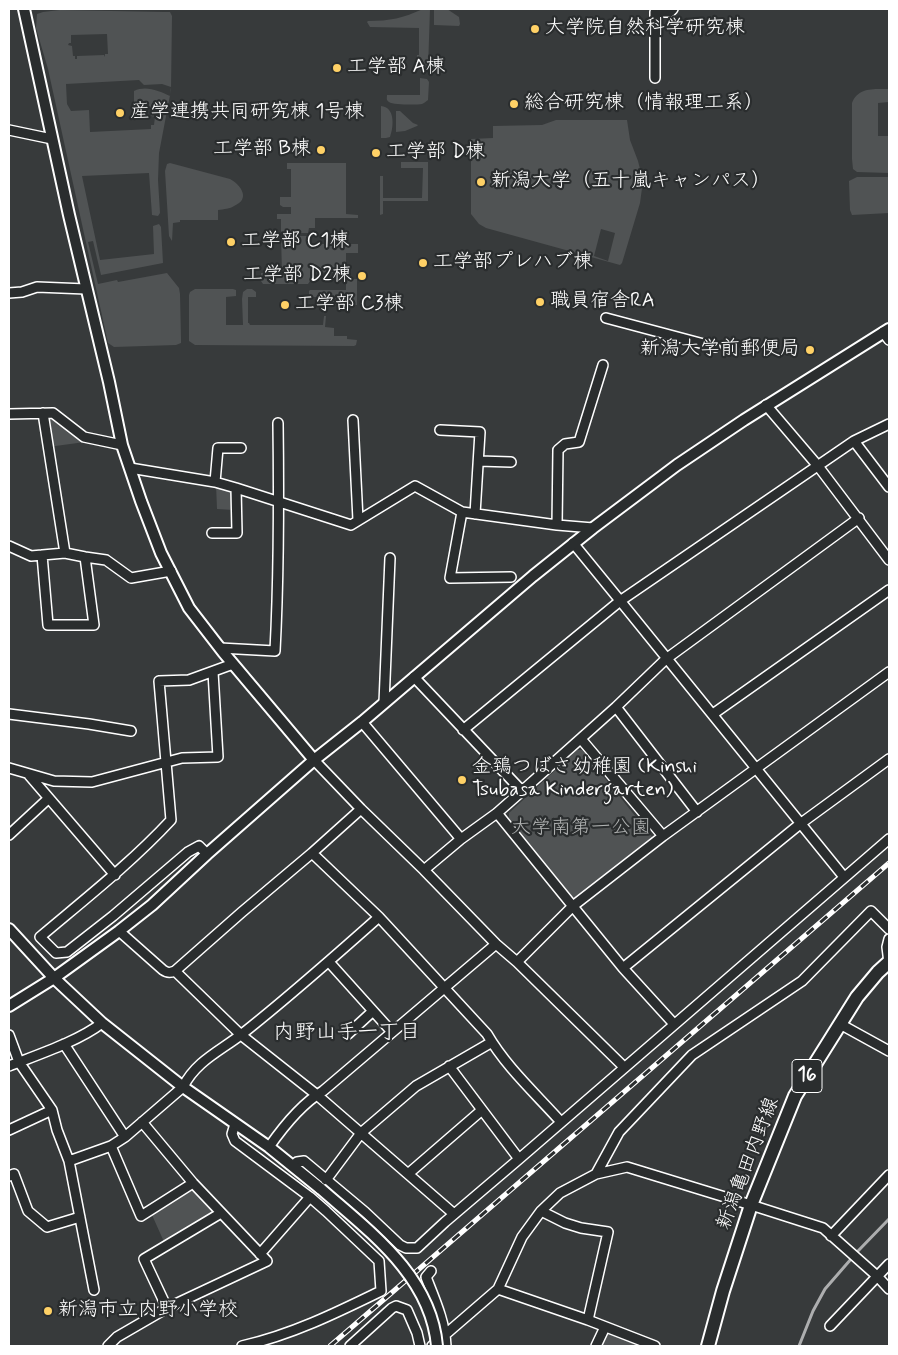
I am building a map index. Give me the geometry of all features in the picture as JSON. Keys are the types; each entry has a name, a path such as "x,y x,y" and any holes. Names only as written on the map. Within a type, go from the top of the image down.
{"main road":[{"name":"新潟亀田内野線","path":"708,1346 723,1291 751,1205 795,1096 857,997 878,972 889,963"}],"street":[{"path":"24,9 122,445 161,553 189,608 314,760 496,944 517,962 624,1067"},
{"path":"655,78 655,12 670,12 674,9"},
{"path":"9,130 52,139"},
{"path":"9,293 22,292 37,287 86,289"},
{"path":"606,318 715,347"},
{"path":"9,1006 54,978 152,905 314,760 362,722 572,543 677,465 766,405 887,334"},
{"path":"557,525 558,450 565,444 579,442 603,365"},
{"path":"766,405 818,466 889,560"},
{"path":"44,413 65,553"},
{"path":"9,414 53,413 84,437 122,445"},
{"path":"353,420 358,520"},
{"path":"220,648 275,651 278,604 278,423"},
{"path":"463,730 620,601 854,441 889,424"},
{"path":"440,430 480,432 475,514"},
{"path":"854,441 889,487"},
{"path":"215,482 218,448 241,448"},
{"path":"479,461 511,462"},
{"path":"130,468 215,482 351,525 416,486 462,512 593,528"},
{"path":"212,533 237,533 236,488"},
{"path":"462,512 450,578 511,577"},
{"path":"424,870 522,792 666,659 859,518"},
{"path":"572,543 844,877"},
{"path":"9,546 31,556 65,553 106,560 131,578 171,571"},
{"path":"42,555 48,625 94,625 85,557"},
{"path":"384,702 390,558"},
{"path":"713,714 888,595"},
{"path":"208,854 199,846 188,852 113,916 67,952 56,953 40,937 115,875 172,820 159,681 189,680 234,664"},
{"path":"9,768 54,781 92,782 182,758 218,757 212,672"},
{"path":"517,962 573,906 663,836 889,672"},
{"path":"414,678 522,792"},
{"path":"616,707 696,812"},
{"path":"9,714 131,731"},
{"path":"362,722 461,839"},
{"path":"581,738 663,836"},
{"path":"623,968 800,824 889,759"},
{"path":"28,774 115,875"},
{"path":"9,835 49,798"},
{"path":"119,931 163,970 171,973 175,971 312,854 361,809"},
{"path":"497,813 623,968 674,1024"},
{"path":"9,929 54,978 102,1023 183,1087 294,1166 365,1212 400,1244 406,1248 416,1248 889,839"},
{"path":"312,854 379,917 487,1034 514,1071 561,1122"},
{"path":"596,1174 619,1132 692,1055 802,981 871,911 889,929"},
{"path":"70,1161 111,1146 125,1137 183,1087 188,1076 214,1053 241,1035 379,917"},
{"path":"889,939 886,947 889,963"},
{"path":"269,1147 292,1118 317,1095 496,944"},
{"path":"328,962 392,1032"},
{"path":"175,971 241,1035 317,1095 454,1214"},
{"path":"348,1034 373,1011"},
{"path":"9,1066 64,1044 93,1030 102,1023"},
{"path":"840,1024 889,1051"},
{"path":"9,1035 19,1062 52,1110 57,1130 70,1161 94,1290"},
{"path":"324,1184 361,1133 416,1086 492,1042"},
{"path":"64,1044 125,1137"},
{"path":"450,1066 519,1159"},
{"path":"9,1130 52,1110"},
{"path":"408,1174 482,1110"},
{"path":"108,1346 117,1337 167,1308 267,1261 193,1183 142,1122"},
{"path":"234,1124 232,1134 235,1141 310,1197 379,1261 381,1291 326,1318 267,1340 242,1346"},
{"path":"111,1146 141,1216 193,1183"},
{"path":"432,1346 498,1289 522,1237 541,1211 560,1193 596,1174 627,1167 823,1228 878,1276 889,1289"},
{"path":"9,1176 14,1174 28,1211 47,1227 80,1217"},
{"path":"831,1236 889,1175"},
{"path":"324,1184 391,1252 418,1287 428,1307 435,1328 438,1346"},
{"path":"260,1254 310,1197"},
{"path":"541,1211 565,1223 608,1232 588,1320"},
{"path":"167,1308 144,1259 221,1212"},
{"path":"830,1326 889,1264"},
{"path":"431,1271 426,1277 438,1306 446,1335 446,1346"},
{"path":"498,1289 588,1320 655,1346"},
{"path":"350,1346 396,1306 407,1310 417,1333 420,1346"},
{"path":"596,1346 605,1327"}],"green space":[{"path":"423,9 430,9 428,69 426,72 420,72 420,70 417,70 419,28 370,27 367,22 409,15"},
{"path":"434,9 447,9 459,17 459,26 434,25"},
{"path":"60,10 170,12 172,16 171,90 170,94 171,87 162,84 144,85 139,80 66,84 67,104 71,111 89,110 90,132 151,129 151,125 154,125 155,117 151,116 150,108 134,109 134,91 148,89 170,96 159,153 160,213 158,216 152,215 149,173 82,176 100,260 154,254 153,226 159,224 161,227 163,263 101,275 93,241 88,242 98,284 167,273 179,288 181,343 176,345 114,347 108,343 48,69 36,28 37,14","holes":["107,34 108,54 105,54 105,57 104,55 77,56 77,59 75,59 72,46 68,45 71,43 71,35"]},
{"path":"420,78 427,79 429,82 428,100 424,103 415,105 400,104 391,103 387,100 387,95 420,95"},
{"path":"889,89 889,102 878,103 878,136 889,136 889,173 857,172 853,169 852,159 852,103 858,94 867,90"},
{"path":"381,106 389,110 392,118 390,137 386,138 381,138"},
{"path":"396,111 400,111 418,125 405,131 396,132"},
{"path":"556,120 627,120 630,140 643,181 640,203 620,265 486,228 479,224 471,214 471,139 493,138 493,126 542,125","holes":["601,229 615,233 608,261 594,256"]},
{"path":"401,162 428,162 428,201 383,201 383,214 380,215 380,176 383,176 383,198 422,198 423,168 401,168"},
{"path":"170,163 230,179 241,188 243,192 242,200 231,208 218,210 218,220 180,220 180,222 173,223 172,241 169,236 165,171 167,164"},
{"path":"287,163 346,163 346,214 358,215 358,218 315,218 315,228 309,228 308,233 281,233 281,219 277,219 277,214 291,214 291,207 280,205 280,197 291,197 291,169 287,169"},
{"path":"857,177 889,177 889,213 852,215 850,210 849,181"},
{"path":"281,236 308,236 309,244 358,244 358,253 346,253 346,273 310,272 308,284 263,284 261,273 282,273"},
{"path":"346,279 357,279 357,305 326,305 326,313 323,313 322,297 309,297 310,290 346,290"},
{"path":"195,289 236,290 236,296 226,297 226,325 243,325 243,292 247,289 252,289 256,292 256,297 248,297 248,323 250,325 323,325 324,316 326,316 325,327 334,328 334,336 347,336 347,339 357,340 356,345 195,345 189,341 189,295"},
{"path":"58,417 83,436 85,442 48,447 45,418"},
{"path":"216,484 234,489 234,510 217,509"},
{"name":"大学南第一公園","path":"577,750 582,750 653,838 576,898 572,896 509,818 509,813"},
{"path":"193,1188 215,1212 165,1244 152,1215"},
{"path":"605,1328 652,1346 597,1346"}],"waterway":[{"path":"799,1346 813,1311 825,1289 889,1219"}],"railway":[{"path":"330,1346 889,863"}],"place":[{"name":"大学院自然科学研究棟","path":"535,29"},
{"name":"工学部 A棟","path":"337,68"},
{"name":"総合研究棟（情報理工系）","path":"514,104"},
{"name":"産学連携共同研究棟 1号棟","path":"120,113"},
{"name":"工学部 B棟","path":"321,150"},
{"name":"工学部 D棟","path":"376,153"},
{"name":"新潟大学（五十嵐キャンパス）","path":"481,182"},
{"name":"工学部 C1棟","path":"231,242"},
{"name":"工学部プレハブ棟","path":"423,263"},
{"name":"工学部 D2棟","path":"362,276"},
{"name":"職員宿舎RA","path":"540,302"},
{"name":"工学部 C3棟","path":"285,305"},
{"name":"新潟大学前郵便局","path":"810,350"},
{"name":"金鵄つばさ幼稚園 (Kinshi Tsubasa Kindergarten)","path":"462,780"},
{"name":"新潟市立内野小学校","path":"48,1311"}],"district":[{"name":"内野山手一丁目","path":"347,1034"}]}
